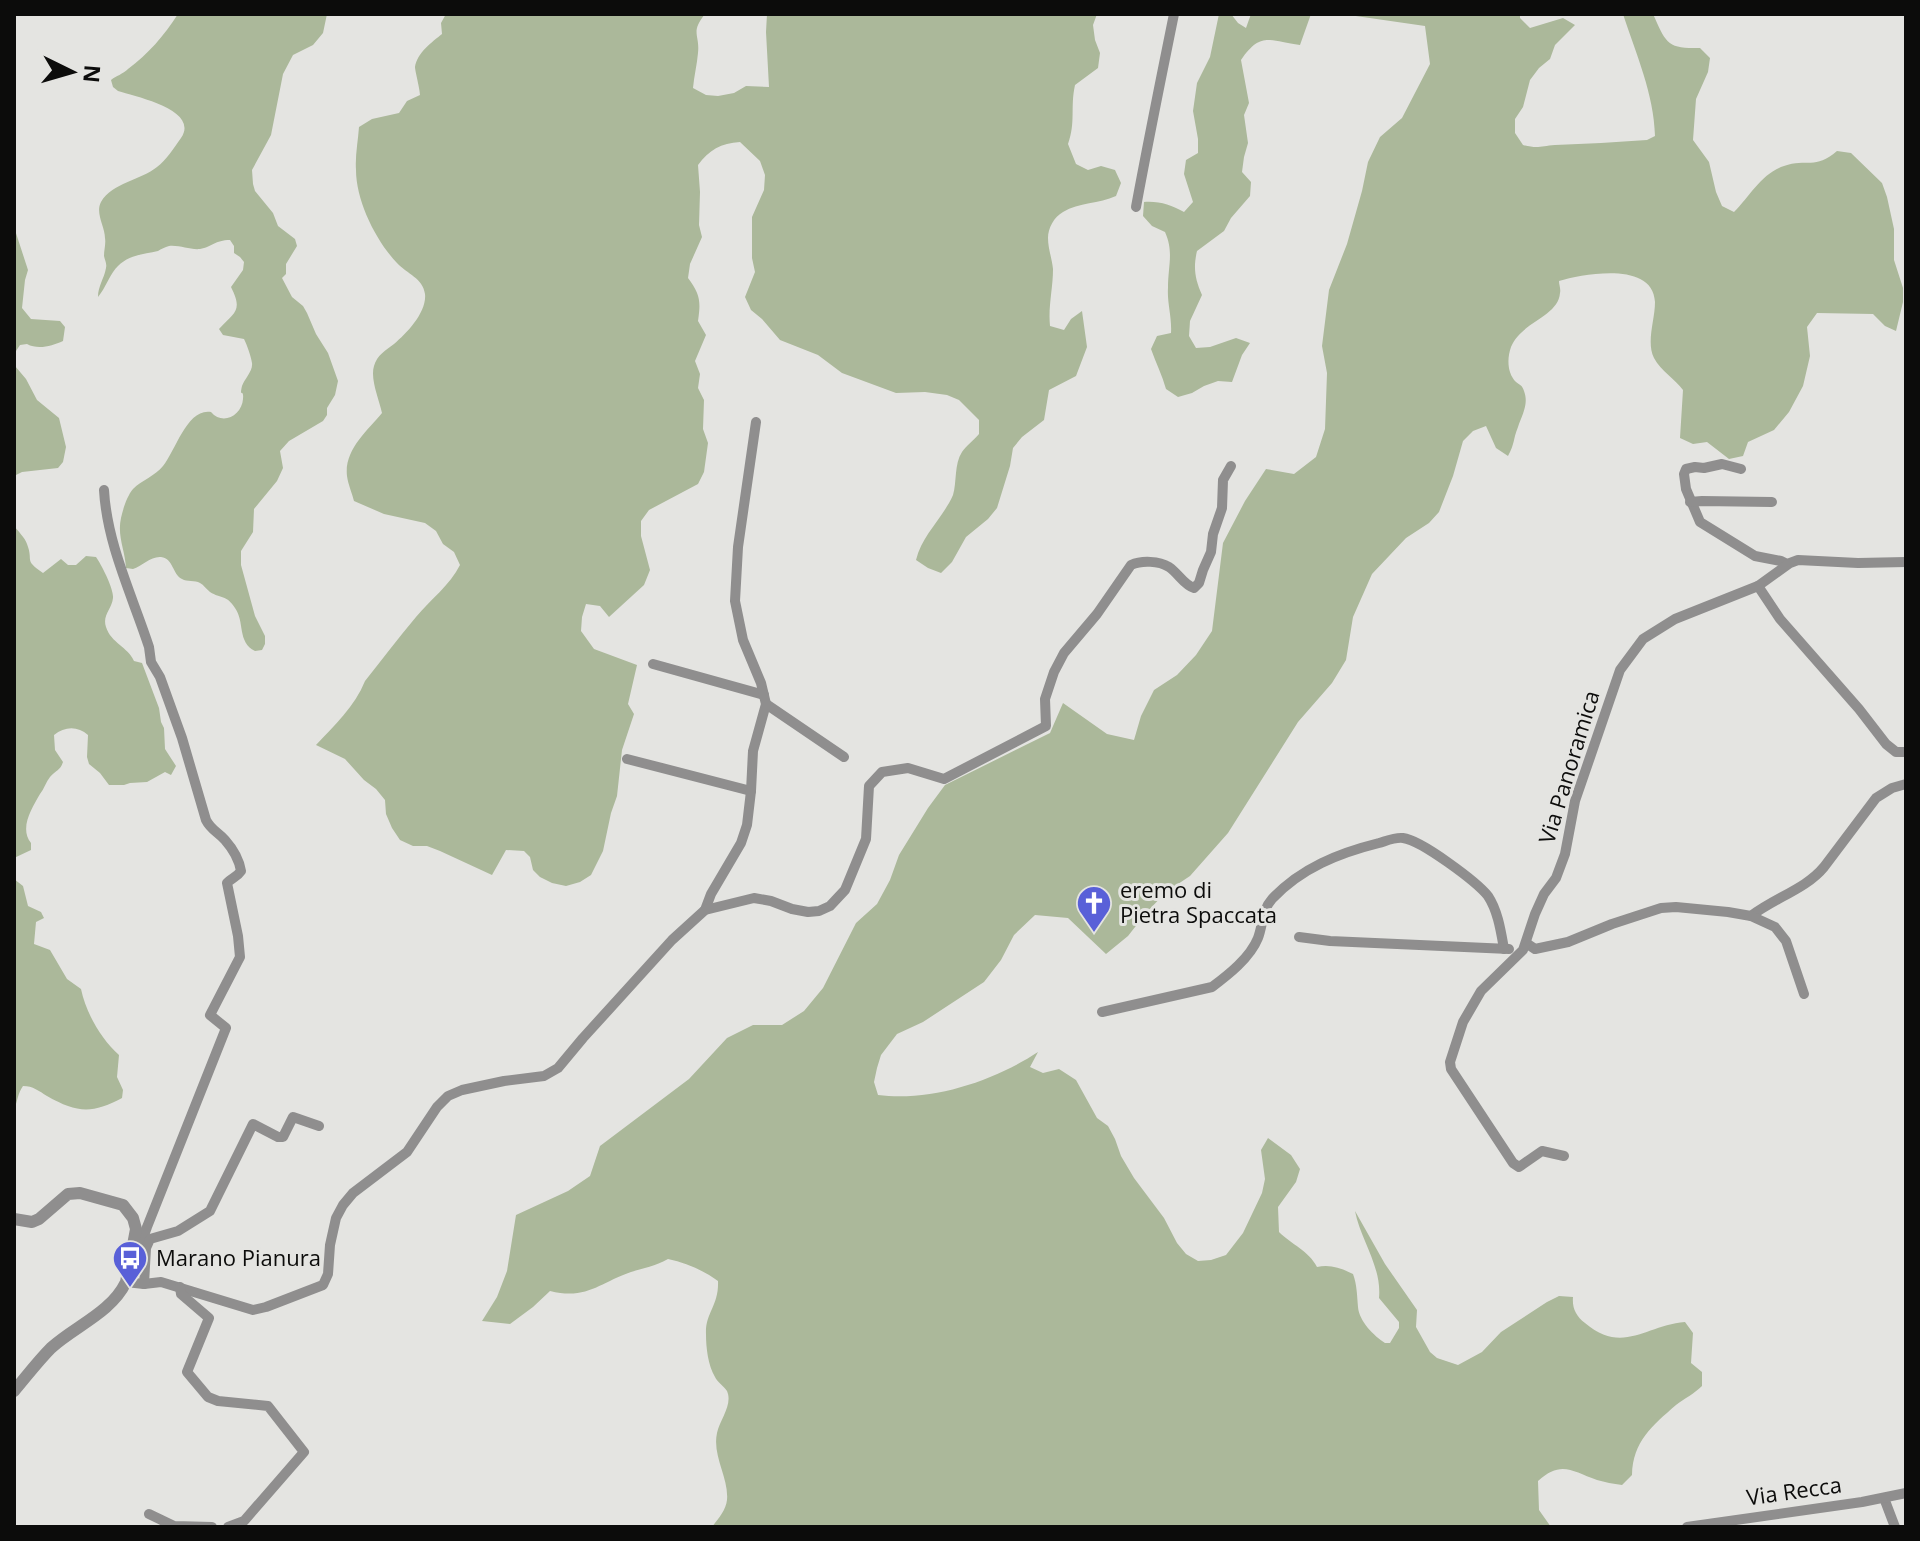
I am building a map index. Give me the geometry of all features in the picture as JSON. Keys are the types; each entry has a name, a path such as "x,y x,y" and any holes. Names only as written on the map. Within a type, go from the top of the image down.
{"street":[{"path":"1136,207 1174,14"},
{"path":"126,1279 144,1284 161,1282 253,1310 323,1285 328,1274 336,1218 343,1205 353,1193 407,1152 448,1096 504,1081 544,1076 558,1068 672,940 705,910 741,843 747,825 753,751 765,700 743,640 735,601 738,547 756,422"},
{"path":"1741,469 1722,464 1686,469 1684,483 1696,516 1703,524 1755,556 1787,564 1798,560 1906,562"},
{"path":"705,910 754,898 808,912 830,906 845,890 866,839 869,786 882,772 908,768 944,779 1046,726 1045,699 1064,653 1097,614 1131,565 1150,562 1168,566 1189,587 1194,588 1199,583 1222,508 1223,480 1231,466"},
{"path":"104,490 111,537 149,647 151,662 160,677 182,738 206,820 210,829 224,838 238,859 241,871 227,883 240,957 210,1015 226,1028 133,1268 126,1279"},
{"path":"1690,502 1772,502"},
{"name":"Via Panoramica","path":"1525,946 1535,914 1556,878 1565,854 1575,801 1620,670 1643,639 1675,619 1758,586 1787,564"},
{"path":"1758,586 1780,619 1886,744 1896,752 1906,752"},
{"path":"653,664 765,700 844,757"},
{"path":"627,759 751,791"},
{"path":"1751,916 1815,876 1876,798 1906,784"},
{"path":"1102,1012 1212,987 1254,945 1266,907 1288,884 1323,861 1398,838 1410,840 1432,852 1488,896 1504,949"},
{"path":"1299,937 1504,949 1525,946 1535,949 1568,942 1661,908 1728,912 1751,916 1775,927 1786,941 1804,994"},
{"path":"1525,946 1502,973 1481,991 1463,1022 1452,1053 1451,1069 1513,1163 1519,1167 1542,1151 1564,1156"},
{"path":"144,1284 146,1248 150,1239 178,1231 210,1211 253,1124 278,1137 283,1137 293,1117 319,1126"},
{"path":"14,1219 32,1222 68,1194 80,1193 123,1205 133,1218 136,1229 122,1289 99,1313 50,1349 14,1391"},
{"path":"180,1287 181,1294 209,1318 187,1372 208,1397 218,1401 268,1406 304,1452 244,1521 228,1527"},
{"name":"Via Recca","path":"1687,1527 1906,1493"},
{"path":"1884,1498 1895,1527"},
{"path":"149,1514 174,1526 212,1527"}],"green space":[{"path":"178,14 327,14 323,33 313,45 293,55 283,74 271,135 252,170 255,191 273,213 278,226 295,239 297,246 282,278 292,297 307,313 328,353 338,381 323,421 289,441 280,451 283,468 277,481 254,509 253,532 241,551 241,565 255,616 265,636 262,650 255,651 243,637 238,613 229,601 200,583 182,579 165,558 157,557 133,569 126,568 121,537 122,514 133,489 163,466 195,416 211,412 226,418 236,414 242,405 242,386 252,366 244,339 223,335 219,329 236,311 231,287 243,270 244,262 234,253 230,240 200,249 169,246 132,257 115,269 98,297 106,266 105,234 99,211 101,202 112,190 160,164 170,154 185,128 174,112 118,91 111,80 149,51"},
{"path":"446,14 705,14 697,30 698,53 693,88 706,95 718,96 734,93 746,86 769,87 767,14 1097,14 1093,25 1100,53 1098,68 1075,85 1068,144 1076,164 1088,170 1101,166 1115,170 1121,183 1116,196 1069,209 1057,217 1050,227 1048,242 1053,269 1050,326 1064,330 1071,319 1082,311 1087,347 1076,376 1049,390 1044,420 1013,448 997,508 966,537 952,562 941,573 916,560 953,495 959,457 979,434 979,420 959,400 947,395 896,393 842,373 818,355 780,340 751,310 745,297 755,272 752,217 764,190 765,175 760,161 740,142 716,148 698,165 702,237 690,264 688,278 697,293 698,321 706,335 695,361 700,374 698,388 704,400 703,429 708,443 704,472 698,484 649,510 641,521 641,536 650,570 644,585 609,617 600,606 586,604 581,631 594,649 637,665 628,704 634,714 622,750 617,796 603,851 591,875 566,886 540,877 524,851 506,850 492,875 427,846 413,846 400,840 386,814 385,800 376,789 345,759 316,745 344,715 365,681 460,565 454,552 425,523 384,514 354,501 347,476 353,449 382,413 373,377 375,362 410,328 425,301 421,284 389,254 363,207 356,170 359,127 372,119 399,113 407,101 420,95 416,62 442,34 441,23"},
{"path":"1219,14 1231,14 1246,28 1251,14 1311,14 1300,45 1260,41 1241,60 1249,103 1244,115 1248,143 1242,172 1251,182 1250,196 1224,231 1197,251 1195,273 1202,295 1190,321 1189,336 1196,348 1210,347 1236,338 1250,343 1232,382 1218,381 1178,397 1166,389 1151,349 1157,336 1171,333 1168,294 1170,253 1165,232 1152,226 1143,216 1144,202 1165,204 1184,212 1193,202 1184,174 1186,160 1198,153 1193,111 1197,83 1210,57"},
{"path":"1342,14 1520,14 1530,28 1563,18 1575,25 1555,45 1550,59 1530,80 1523,107 1515,119 1515,133 1523,145 1536,147 1647,140 1655,136 1648,89 1623,14 1653,14 1669,42 1681,47 1700,48 1710,58 1708,72 1696,99 1693,140 1709,162 1722,206 1734,212 1776,169 1817,162 1837,151 1851,153 1882,183 1894,229 1894,260 1903,288 1896,331 1885,326 1873,314 1817,313 1807,327 1810,356 1803,386 1789,412 1774,430 1748,442 1743,456 1729,459 1707,442 1693,444 1680,438 1683,390 1654,358 1651,338 1655,302 1651,289 1643,280 1630,275 1600,274 1559,281 1560,293 1553,308 1523,331 1511,347 1509,370 1523,388 1526,400 1508,456 1496,448 1486,426 1473,431 1463,441 1439,512 1429,523 1406,538 1372,574 1353,617 1346,660 1332,683 1298,722 1228,833 1190,876 1166,892 1128,936 1106,954 1068,918 1035,915 1014,935 1001,960 984,982 923,1022 897,1034 881,1055 874,1082 878,1095 940,1092 1002,1072 1038,1052 1030,1067 1043,1073 1059,1069 1076,1080 1097,1118 1108,1126 1121,1156 1164,1218 1177,1243 1186,1254 1198,1261 1226,1255 1243,1233 1262,1193 1265,1179 1261,1150 1268,1138 1291,1155 1300,1169 1296,1182 1278,1207 1279,1232 1305,1252 1317,1267 1335,1267 1353,1274 1361,1318 1385,1343 1390,1343 1399,1322 1379,1298 1374,1265 1355,1211 1385,1264 1417,1310 1416,1327 1430,1352 1437,1358 1458,1365 1482,1352 1501,1332 1547,1302 1559,1296 1573,1297 1577,1315 1611,1337 1635,1336 1685,1322 1693,1333 1691,1363 1702,1372 1702,1386 1676,1405 1645,1435 1636,1453 1632,1475 1622,1485 1567,1469 1553,1471 1538,1481 1539,1510 1551,1527 712,1527 727,1500 716,1442 728,1396 713,1372 706,1339 706,1327 718,1281 694,1267 668,1259 583,1292 550,1291 510,1324 482,1321 497,1297 507,1271 516,1215 568,1191 590,1176 600,1146 689,1079 727,1038 753,1025 782,1025 804,1011 823,988 856,923 877,904 899,855 945,785 1050,733 1063,703 1107,734 1134,740 1141,716 1154,690 1177,675 1196,655 1212,631 1223,543 1245,501 1266,469 1294,474 1316,457 1325,429 1327,373 1322,346 1329,290 1347,244 1368,162 1380,137 1402,118 1430,64 1425,26"},
{"path":"14,227 28,270 22,308 31,319 60,321 65,327 63,341 59,343 40,347 20,345 16,351 15,366 37,400 59,418 66,447 63,462 58,468 22,472 14,476"},
{"path":"14,526 26,542 31,562 43,573 61,559 68,565 76,565 86,556 96,557 113,594 105,619 106,627 134,661 142,663 159,708 165,749 176,766 171,775 165,772 147,782 109,785 89,764 88,735 76,729 58,732 54,735 55,750 63,762 49,779 28,818 26,831 31,850 14,858"},
{"path":"14,879 23,886 28,906 41,912 44,918 36,922 34,944 50,950 67,979 81,989 95,1025 119,1055 117,1077 123,1090 122,1098 102,1107 76,1108 23,1086 14,1111"}],"place":[{"name":"eremo di Pietra Spaccata","path":"1094,934"},
{"name":"Marano Pianura","path":"130,1289"}]}
